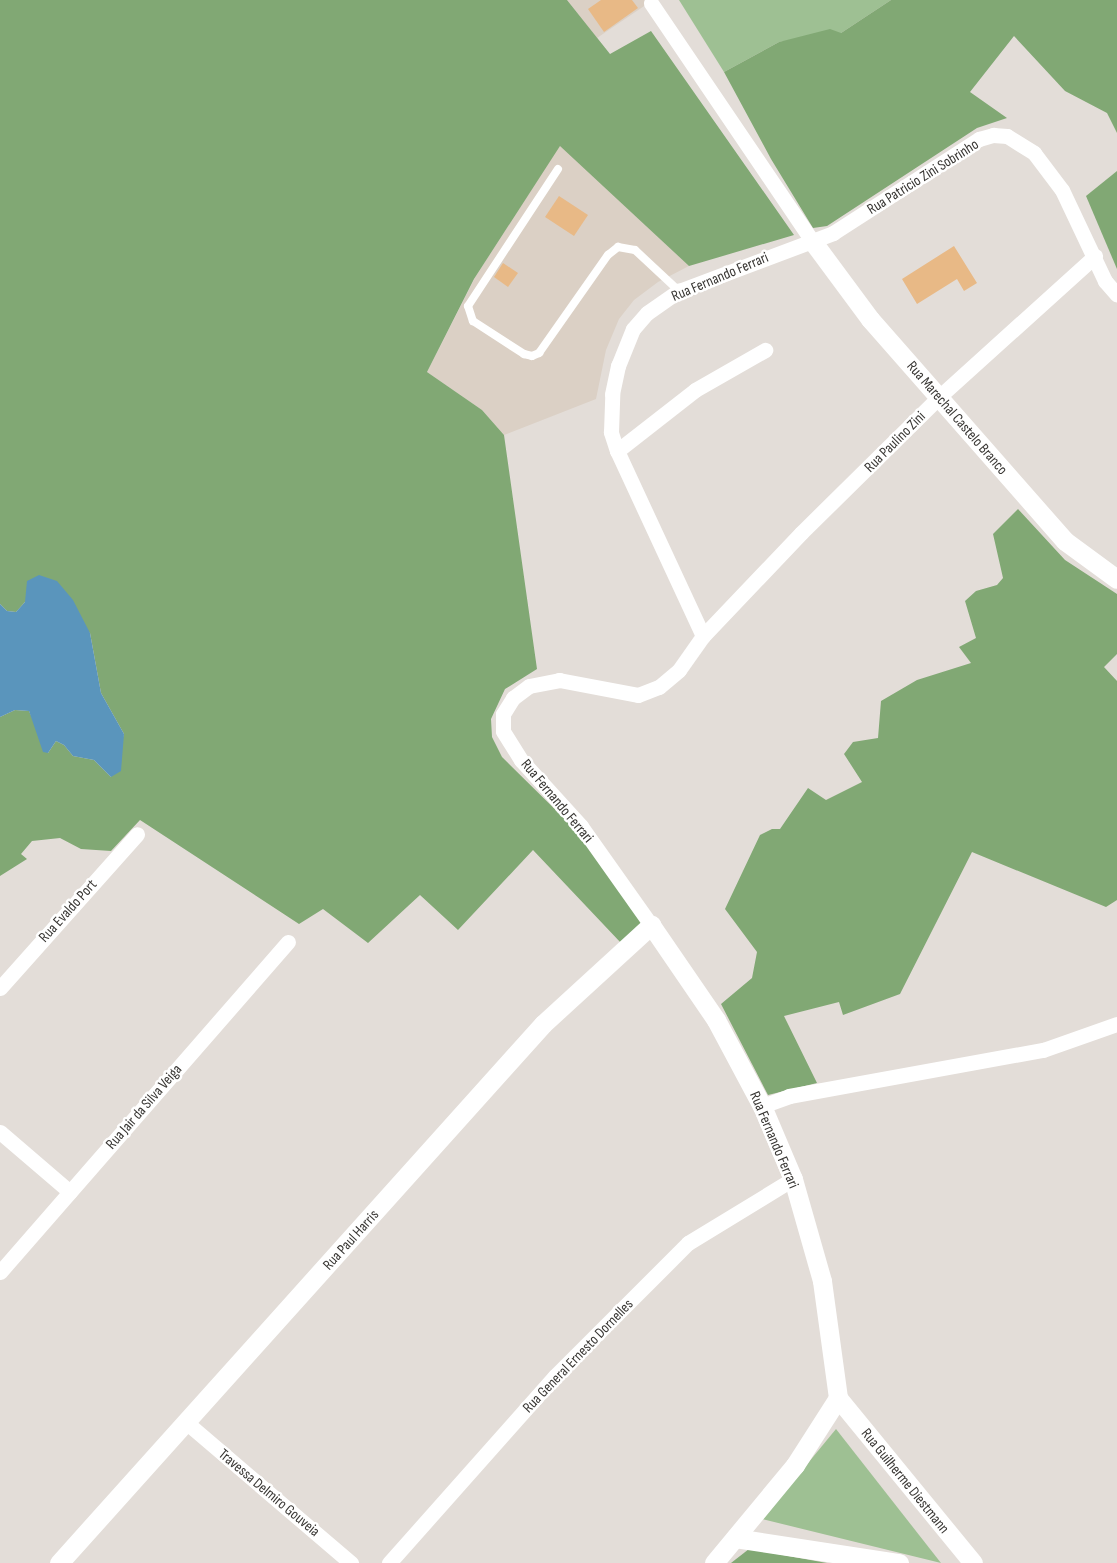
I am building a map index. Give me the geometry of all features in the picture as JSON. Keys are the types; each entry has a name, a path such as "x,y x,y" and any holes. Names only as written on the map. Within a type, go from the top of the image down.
{"street":[{"path":"650,2 813,242"},
{"name":"Rua Patricio Zini Sobrinho","path":"813,242 833,234 979,139 1000,136 1020,142 1034,153 1062,190 1095,256 1105,281 1117,295"},
{"name":"Rua Fernando Ferrari","path":"813,242 679,292 647,313 633,329 626,344 610,409 611,432 617,451 703,636 679,670 659,687 638,695 559,680 529,686 513,698 503,714 504,731 521,760 581,826 651,925 714,1017 762,1106 794,1179 822,1281 838,1398"},
{"name":"Rua Marechal Castelo Branco","path":"813,242 870,319 940,396 1064,541 1117,579"},
{"name":"Rua Paulino Zini","path":"703,636 801,533 940,396 1095,256"},
{"path":"617,451 695,390 765,350"},
{"name":"Rua Evaldo Port","path":"0,988 137,834"},
{"name":"Rua Paul Harris","path":"59,1563 187,1423 543,1024 651,925"},
{"name":"Rua Jair da Silva Veiga","path":"0,1272 288,942"},
{"path":"762,1106 789,1096 1043,1050 1117,1024"},
{"path":"0,1132 70,1192"},
{"name":"Rua General Ernesto Dornelles","path":"389,1563 555,1376 688,1243 794,1179"},
{"path":"714,1563 795,1465 838,1398"},
{"name":"Rua Guilherme Diestmann","path":"838,1398 973,1563"},
{"name":"Travessa Delmiro Gouveia","path":"187,1423 351,1563"},
{"path":"735,1538 899,1563"}],"lane":[{"path":"558,169 468,306 473,321 524,354 532,356 539,353 608,255 618,247 635,250 679,292"}],"shaded area":[{"path":"567,0 653,0 597,38"},
{"path":"560,145 689,266 658,282 634,300 619,319 606,350 596,399 504,435 482,410 427,372 476,276"}],"green space":[{"path":"0,0 567,0 610,54 651,31 794,235 689,266 560,146 474,279 427,372 482,410 504,435 537,669 505,689 491,719 492,737 502,757 576,830 643,923 621,943 533,850 458,930 420,895 368,943 323,909 299,924 140,820 111,851 81,849 60,838 32,841 21,854 27,859 0,876 0,717 15,710 29,711 48,753 56,741 64,745 73,756 94,760 111,777 124,734 101,693 90,633 25,602 16,612 7,611 0,604"},
{"path":"679,0 891,0 841,33 779,42 724,72"},
{"path":"891,0 1117,0 1117,133 1107,113 1065,91 1014,36 970,92 1007,118 977,128 827,226 813,228 771,159 724,72 779,42 830,29 841,33"},
{"path":"1117,171 1117,269 1086,196"},
{"path":"1018,509 1065,560 1117,594 1117,654 1104,667 1117,681 1117,900 1106,907 972,852 900,994 843,1015 839,1002 784,1016 817,1083 768,1095 721,1004 752,978 757,952 725,909 760,835 772,829 780,829 808,788 826,800 862,782 844,754 853,742 878,738 881,701 917,680 971,663 959,647 976,638 965,601 976,591 997,585 1003,578 993,534"},
{"path":"836,1429 941,1563 762,1519"},
{"path":"749,1549 827,1563 731,1563"}],"water":[{"path":"39,575 57,581 73,600 90,633 101,693 124,734 121,771 111,777 94,760 73,756 64,745 56,741 48,753 43,752 29,711 15,710 0,717 0,604 7,611 16,612 25,602 27,581"}],"building":[{"path":"601,0 632,0 638,8 604,32 588,9"},
{"path":"559,196 588,215 574,236 545,217"},
{"path":"954,246 977,283 964,291 957,279 917,304 902,279"},
{"path":"503,263 518,273 508,287 494,277"}]}
